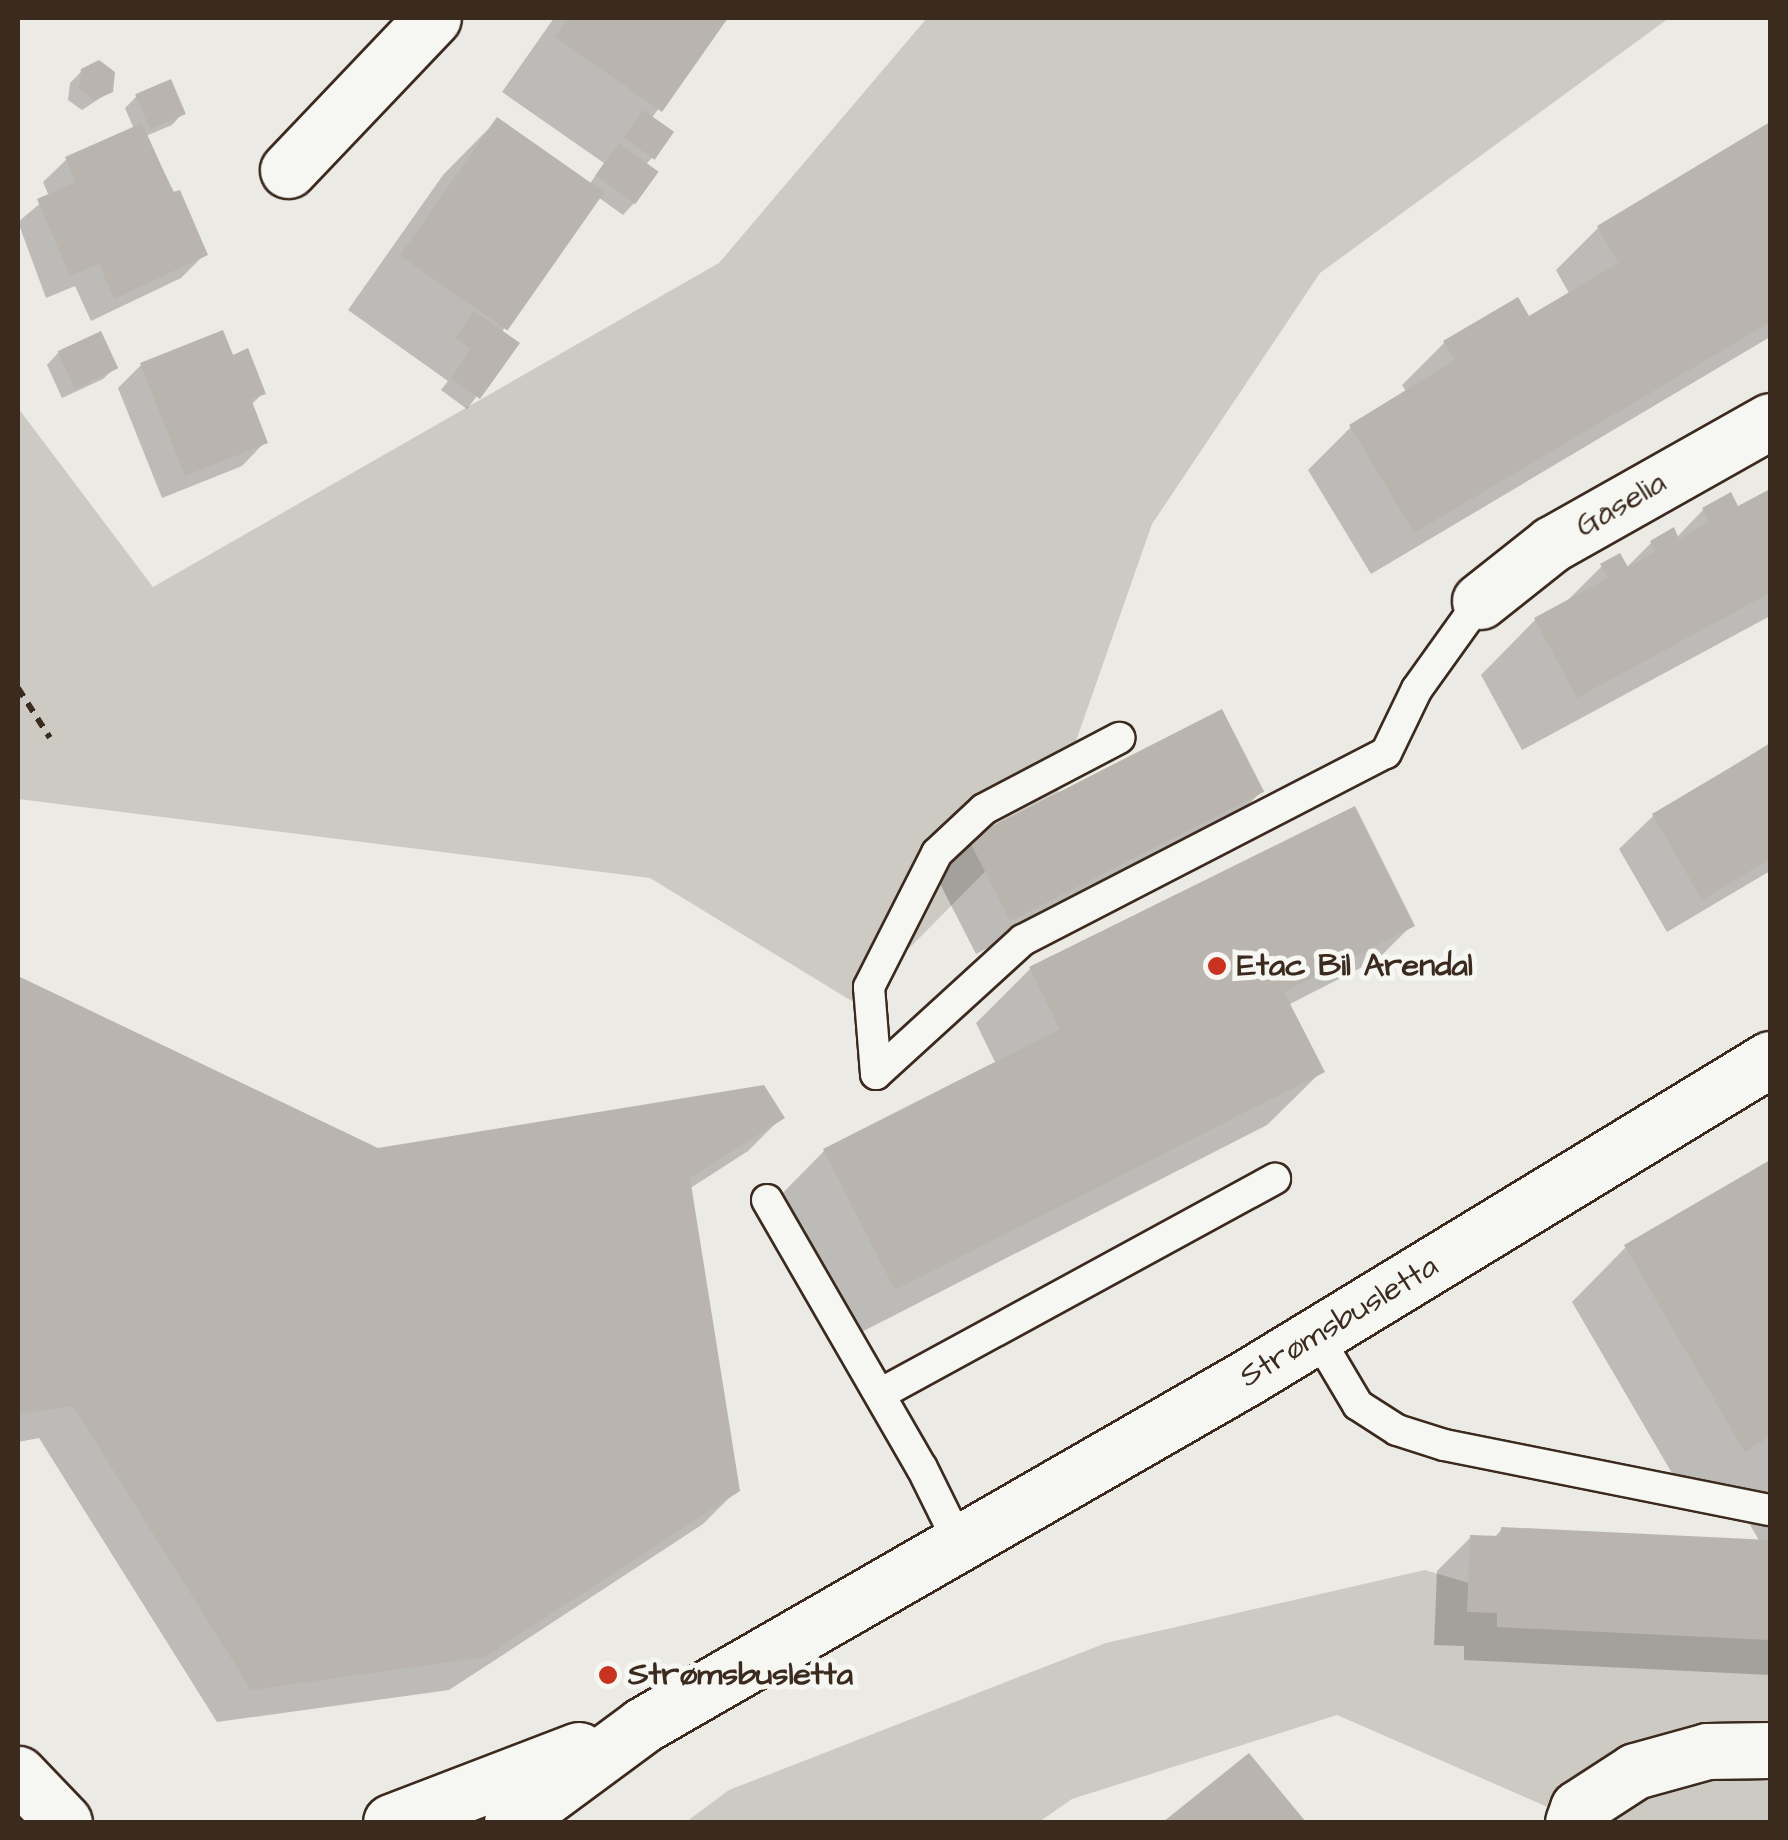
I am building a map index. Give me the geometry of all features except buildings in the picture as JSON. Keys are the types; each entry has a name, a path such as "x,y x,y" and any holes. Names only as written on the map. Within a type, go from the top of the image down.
{"main road":[{"path":"288,170 433,18"},
{"name":"Gåselia","path":"1480,601 1552,544 1770,422"},
{"name":"Strømsbusletta","path":"512,1822 643,1725 1316,1336 1770,1059"},
{"name":"Strømsbusletta","path":"391,1822 643,1725"},
{"path":"1573,1822 1578,1808 1635,1771 1707,1751 1770,1750"},
{"path":"18,1774 64,1822"}],"lane":[{"path":"1119,738 984,809 937,854 868,986 876,1074 1023,940 1386,753 1417,689 1480,601"},
{"path":"880,1394 1275,1179"},
{"path":"767,1200 880,1394 958,1541"},
{"path":"1316,1336 1358,1405 1397,1430 1444,1445 1770,1510"}],"path":[{"path":"18,688 50,738"}],"shaded area":[{"path":"927,18 1669,18 1320,273 1152,524 1055,801 855,1003 650,878 18,799 18,408 153,587 719,263"},
{"path":"1425,1570 1519,1598 1770,1596 1770,1822 1582,1822 1337,1715 1072,1799 1039,1822 686,1822 729,1790 1106,1643"}],"place":[{"name":"Etac Bil Arendal","path":"1217,966"},
{"name":"Strømsbusletta","path":"608,1675"}]}
